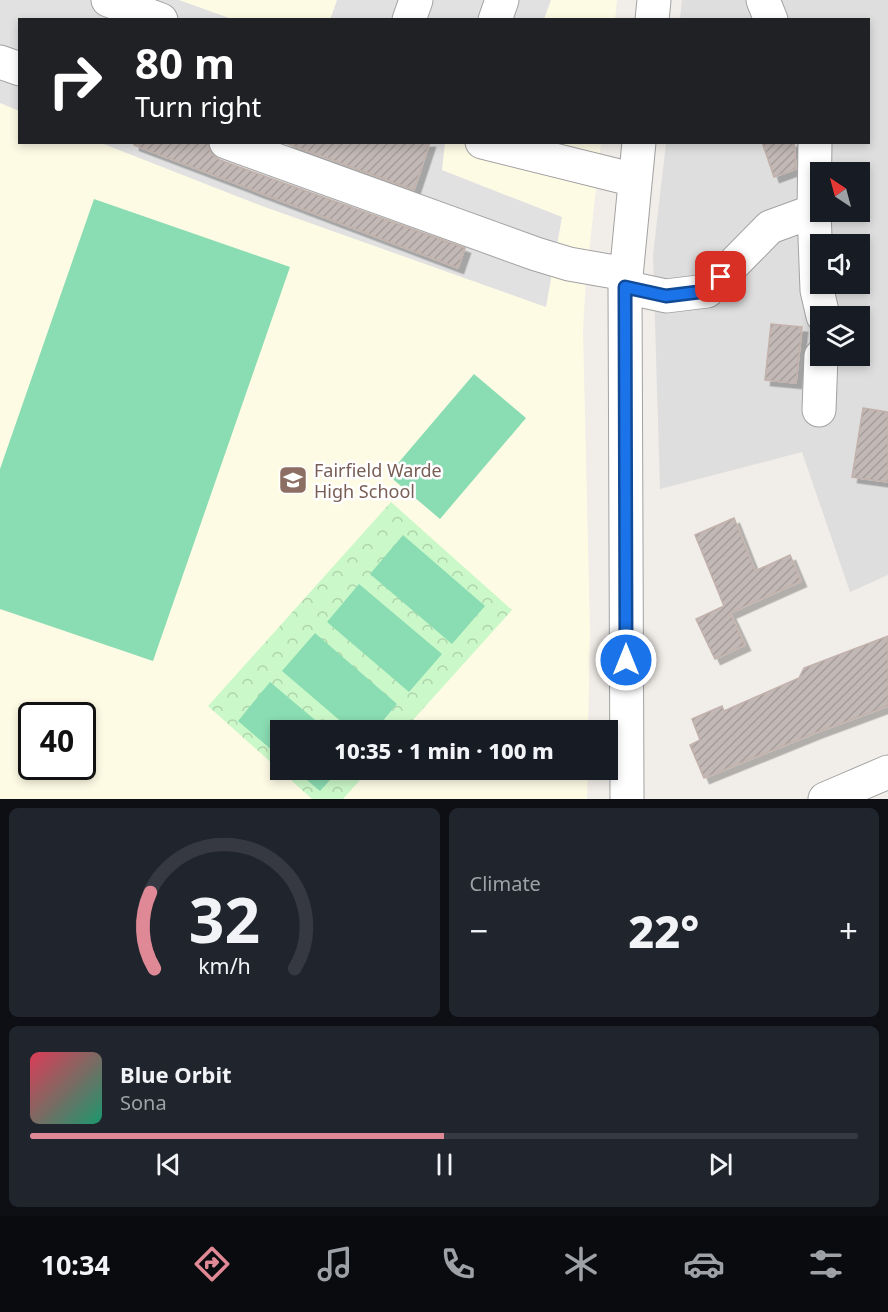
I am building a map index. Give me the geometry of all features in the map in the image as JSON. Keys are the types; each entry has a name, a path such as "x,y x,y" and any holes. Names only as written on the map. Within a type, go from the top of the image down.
{"street":[{"path":"108,0 155,18"},
{"path":"410,18 417,0"},
{"path":"496,18 502,0"},
{"path":"652,18 654,0"},
{"path":"763,0 770,18"},
{"path":"0,62 18,68"},
{"path":"232,144 536,254 626,281 666,296 707,291 770,227 810,212"},
{"path":"490,144 634,180"},
{"path":"627,799 626,281 639,144"},
{"path":"815,144 815,162"},
{"path":"814,222 817,290 821,306"},
{"path":"819,410 821,366"},
{"path":"825,799 888,772"}],"shaded area":[{"name":"Fairfield Warde High School","path":"0,0 617,0 615,18 18,18 18,144 601,144 586,280 583,330 590,631 588,720 270,720 270,780 588,780 587,799 0,799"},
{"path":"0,0 179,0 229,18 18,18 18,111 0,103"},
{"path":"337,0 551,0 544,18 331,18"},
{"path":"682,0 888,0 888,575 850,592 802,452 660,489 653,255 666,144 870,144 870,18 680,18"},
{"path":"104,144 445,144 442,170 562,217 546,307 262,206"}],"green space":[{"path":"94,199 290,267 153,661 0,609 0,469"},
{"path":"474,374 526,418 440,519 388,475"},
{"path":"391,502 512,610 413,720 270,720 270,761 208,706"},
{"path":"403,535 485,606 452,644 370,574"},
{"path":"359,584 442,654 409,692 327,622"},
{"path":"315,633 397,704 383,720 339,720 282,671"},
{"path":"270,682 315,720 270,720 270,748 238,721"},
{"path":"291,780 360,780 343,799 312,799"},
{"path":"307,780 330,780 320,791"}],"building":[{"path":"208,144 211,154 220,160 465,248 458,268 134,145"},
{"path":"288,144 429,144 414,190"},
{"path":"763,144 794,144 796,169 774,177"},
{"path":"771,324 802,327 796,383 765,380"},
{"path":"863,408 888,412 888,482 852,477"},
{"path":"734,518 755,571 790,555 801,581 730,613 745,645 715,659 696,619 724,606 695,535"},
{"path":"888,636 888,706 704,778 690,745 700,740 692,719 722,706 724,711 799,678 804,668"}],"place":[{"name":"Fairfield Warde High School","path":"293,480"}],"route":[{"path":"626,660 625,287 666,296 707,291 721,277"}]}
